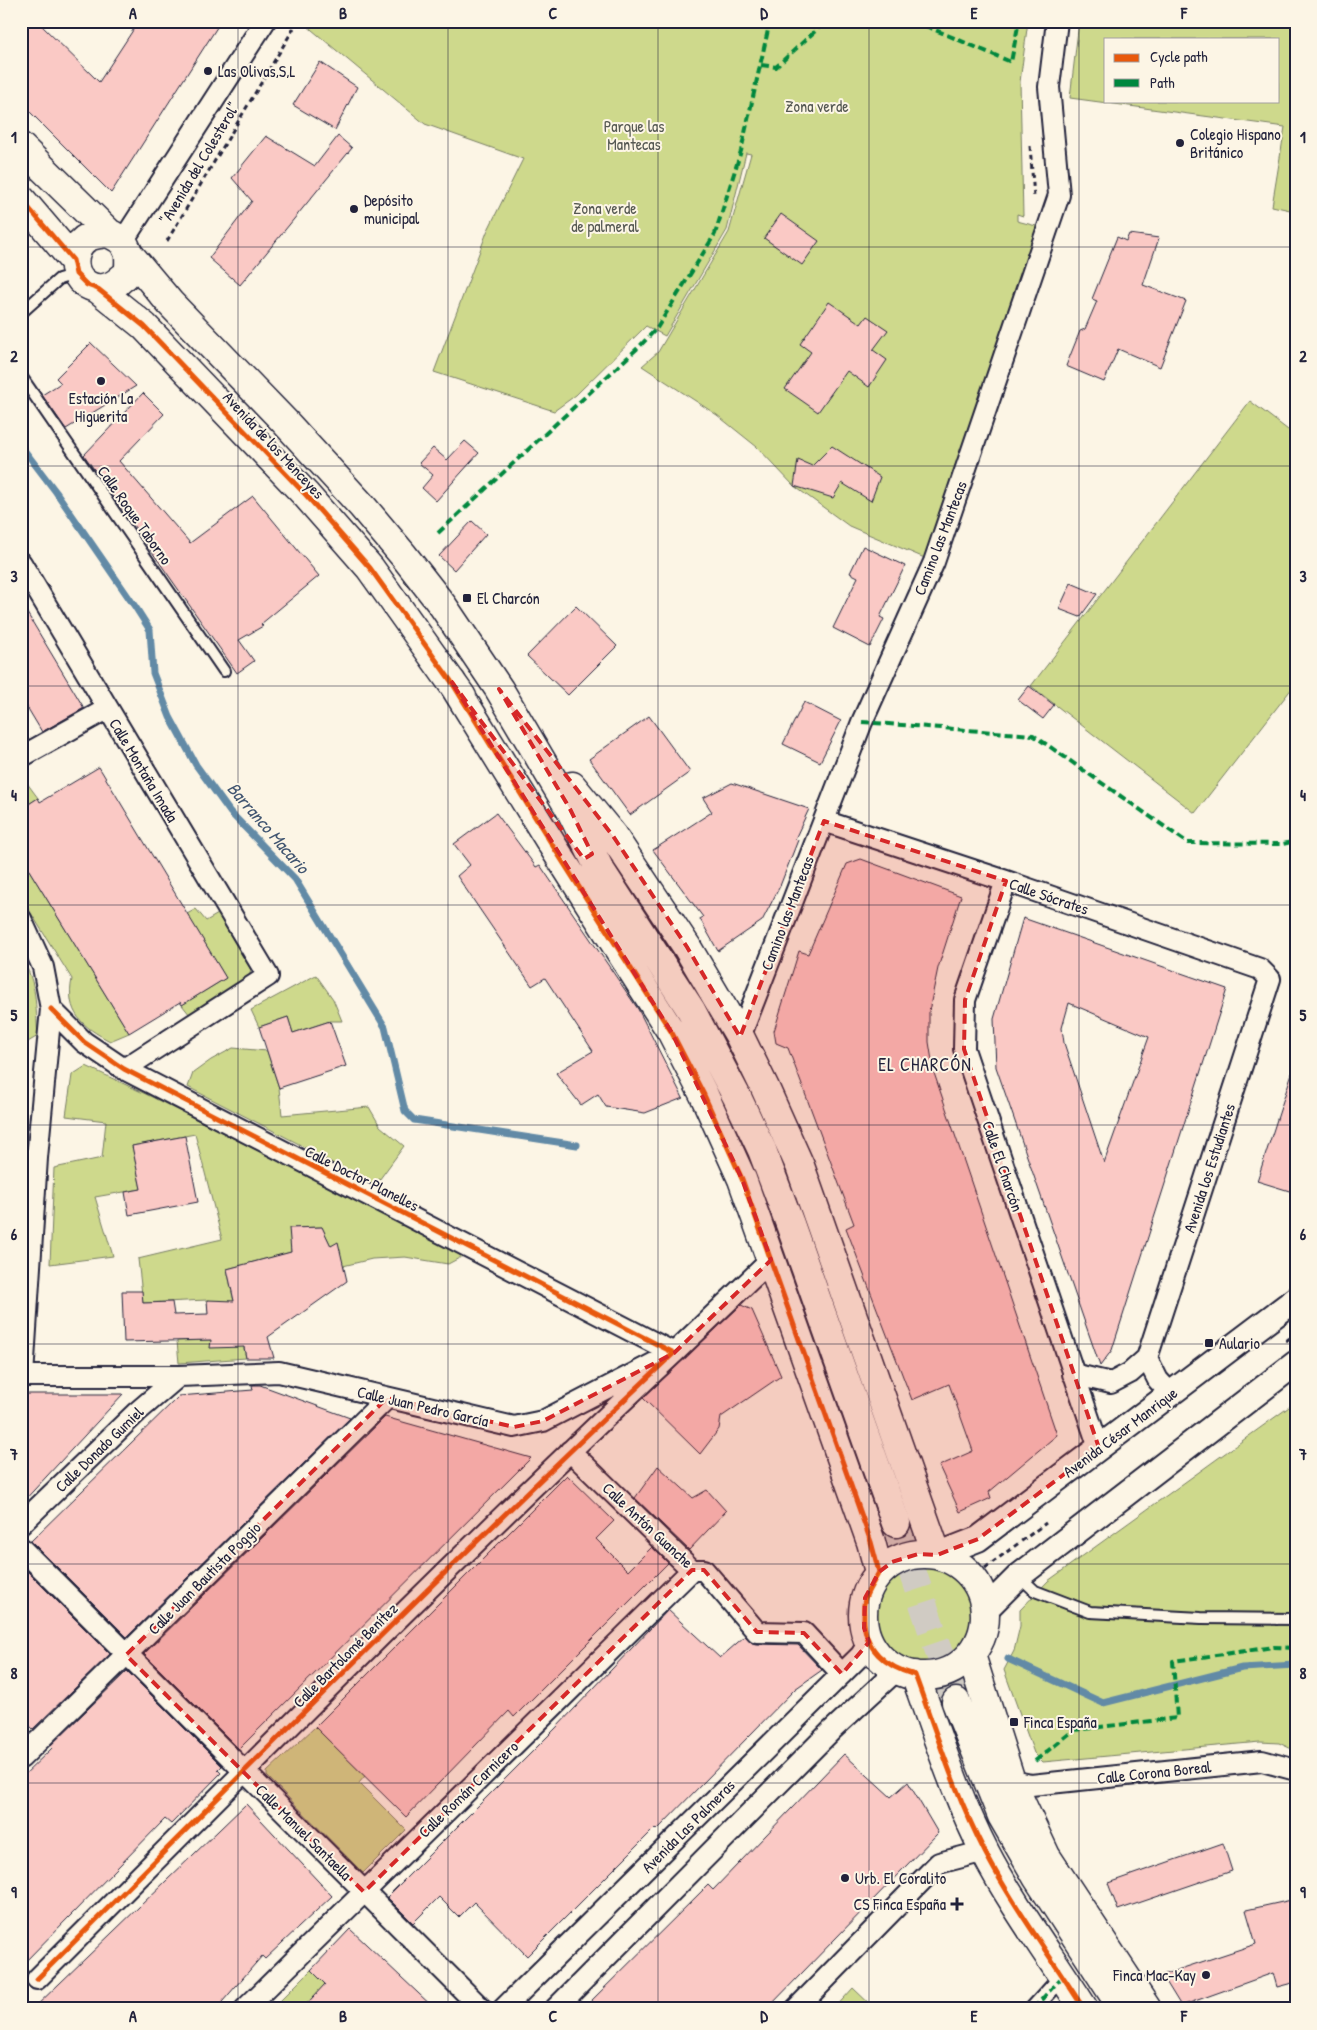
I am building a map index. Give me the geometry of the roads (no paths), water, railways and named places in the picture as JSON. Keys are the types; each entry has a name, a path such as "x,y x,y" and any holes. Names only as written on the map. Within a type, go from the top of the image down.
{"main road":[{"name":"Avenida de los Menceyes","path":"21,147 120,243 170,303 285,422 368,513 443,606 499,689"},
{"name":"Avenida de los Menceyes","path":"21,199 82,274 144,326 306,496 370,568 451,681"},
{"path":"92,234 120,243 128,273 114,286 82,274 78,244 92,234"},
{"path":"451,681 514,771 555,822 599,868"},
{"path":"451,681 560,858 672,1034 704,1095 742,1179 871,1542 879,1572"},
{"path":"499,689 570,808 599,868 691,1010 738,1097 762,1150 790,1224 896,1523"},
{"path":"499,689 547,749 580,799 612,836 687,947 740,1037 800,1166 937,1555"},
{"path":"918,1554 937,1555 956,1562 973,1578 985,1610 982,1635 971,1655 958,1666 936,1675 906,1673 880,1657 869,1642 864,1628 864,1598 879,1572 892,1562 918,1554"},
{"path":"971,1655 1011,1781 1046,1856 1147,2009"},
{"path":"906,1673 985,1851 1004,1885 1084,2009"},
{"path":"956,1702 1002,1816 1037,1877 1123,2009"}],"street":[{"path":"120,243 265,21"},
{"name":"Camino las Mantecas","path":"740,1037 862,722 934,562 1059,195 1049,87 1057,21"},
{"name":"Calle Montaña Imada","path":"21,564 268,976 124,1069"},
{"path":"21,757 107,709"},
{"name":"Calle Sócrates","path":"824,820 1006,881 1260,970 1270,979"},
{"name":"Calle El Charcón","path":"1006,881 965,1000 964,1049 1098,1448"},
{"path":"21,919 42,967 51,1009 29,1159 22,1376"},
{"name":"Avenida los Estudiantes","path":"1147,1358 1270,979"},
{"name":"Calle Doctor Planelles","path":"51,1009 84,1042 124,1069 674,1353"},
{"name":"Calle Juan Pedro García","path":"22,1376 180,1376 279,1372 514,1427 543,1420 674,1353 771,1260"},
{"name":"Avenida César Manrique","path":"937,1555 978,1539 1296,1299"},
{"name":"Calle Bartolomé Benítez","path":"37,1979 570,1451 674,1353"},
{"path":"1073,1374 1111,1383 1130,1373 1147,1358 1158,1380 1171,1394"},
{"path":"985,1610 1019,1576 1296,1363"},
{"name":"Calle Donado Gumiel","path":"21,1524 138,1412 180,1376"},
{"name":"Calle Juan Bautista Poggio","path":"21,1758 387,1398"},
{"name":"Calle Antón Guanche","path":"570,1451 692,1570 704,1570 758,1632 804,1633 842,1674"},
{"name":"Calle Manuel Santaella","path":"21,1548 482,2009"},
{"name":"Calle Román Carnicero","path":"245,2009 692,1570"},
{"name":"Avenida Las Palmeras","path":"503,2009 861,1655 869,1642"},
{"path":"555,2009 832,1730 906,1673"},
{"name":"Calle Corona Boreal","path":"1011,1781 1031,1785 1262,1760 1296,1770"},
{"path":"796,2009 939,1863 985,1851"},
{"path":"1033,2009 1063,1976"}],"lane":[{"path":"21,312 59,279 82,274"},
{"name":"Calle Roque Taborno","path":"21,376 224,671"},
{"path":"1019,1576 1036,1591 1090,1612 1202,1618 1296,1619"}],"waterway":[{"name":"Barranco Macario","path":"21,446 56,492 150,630 153,673 170,717 196,765 230,812 295,879 385,1027 405,1111 414,1120 577,1145"},
{"path":"1008,1659 1103,1703 1242,1668 1296,1665"}],"tunnel":[{"path":"896,1523 956,1702"}],"place":[{"name":"Las Olivas,S,L","path":"208,71"},
{"name":"Colegio Hispano Británico","path":"1180,143"},
{"name":"Depósito municipal","path":"354,209"},
{"name":"Estación La Higuerita","path":"101,381"},
{"name":"El Charcón","path":"467,598"},
{"name":"Aulario","path":"1209,1343"},
{"name":"Finca España","path":"1014,1722"},
{"name":"Urb. El Coralito","path":"845,1878"},
{"name":"CS Finca España","path":"957,1904"},
{"name":"Finca Mac-Kay","path":"1206,1975"}],"district":[{"name":"EL CHARCÓN","path":"925,1065"}],"park label":[{"name":"Zona verde","path":"817,106"},
{"name":"Parque las Mantecas","path":"634,135"},
{"name":"Zona verde de palmeral","path":"605,217"}]}
